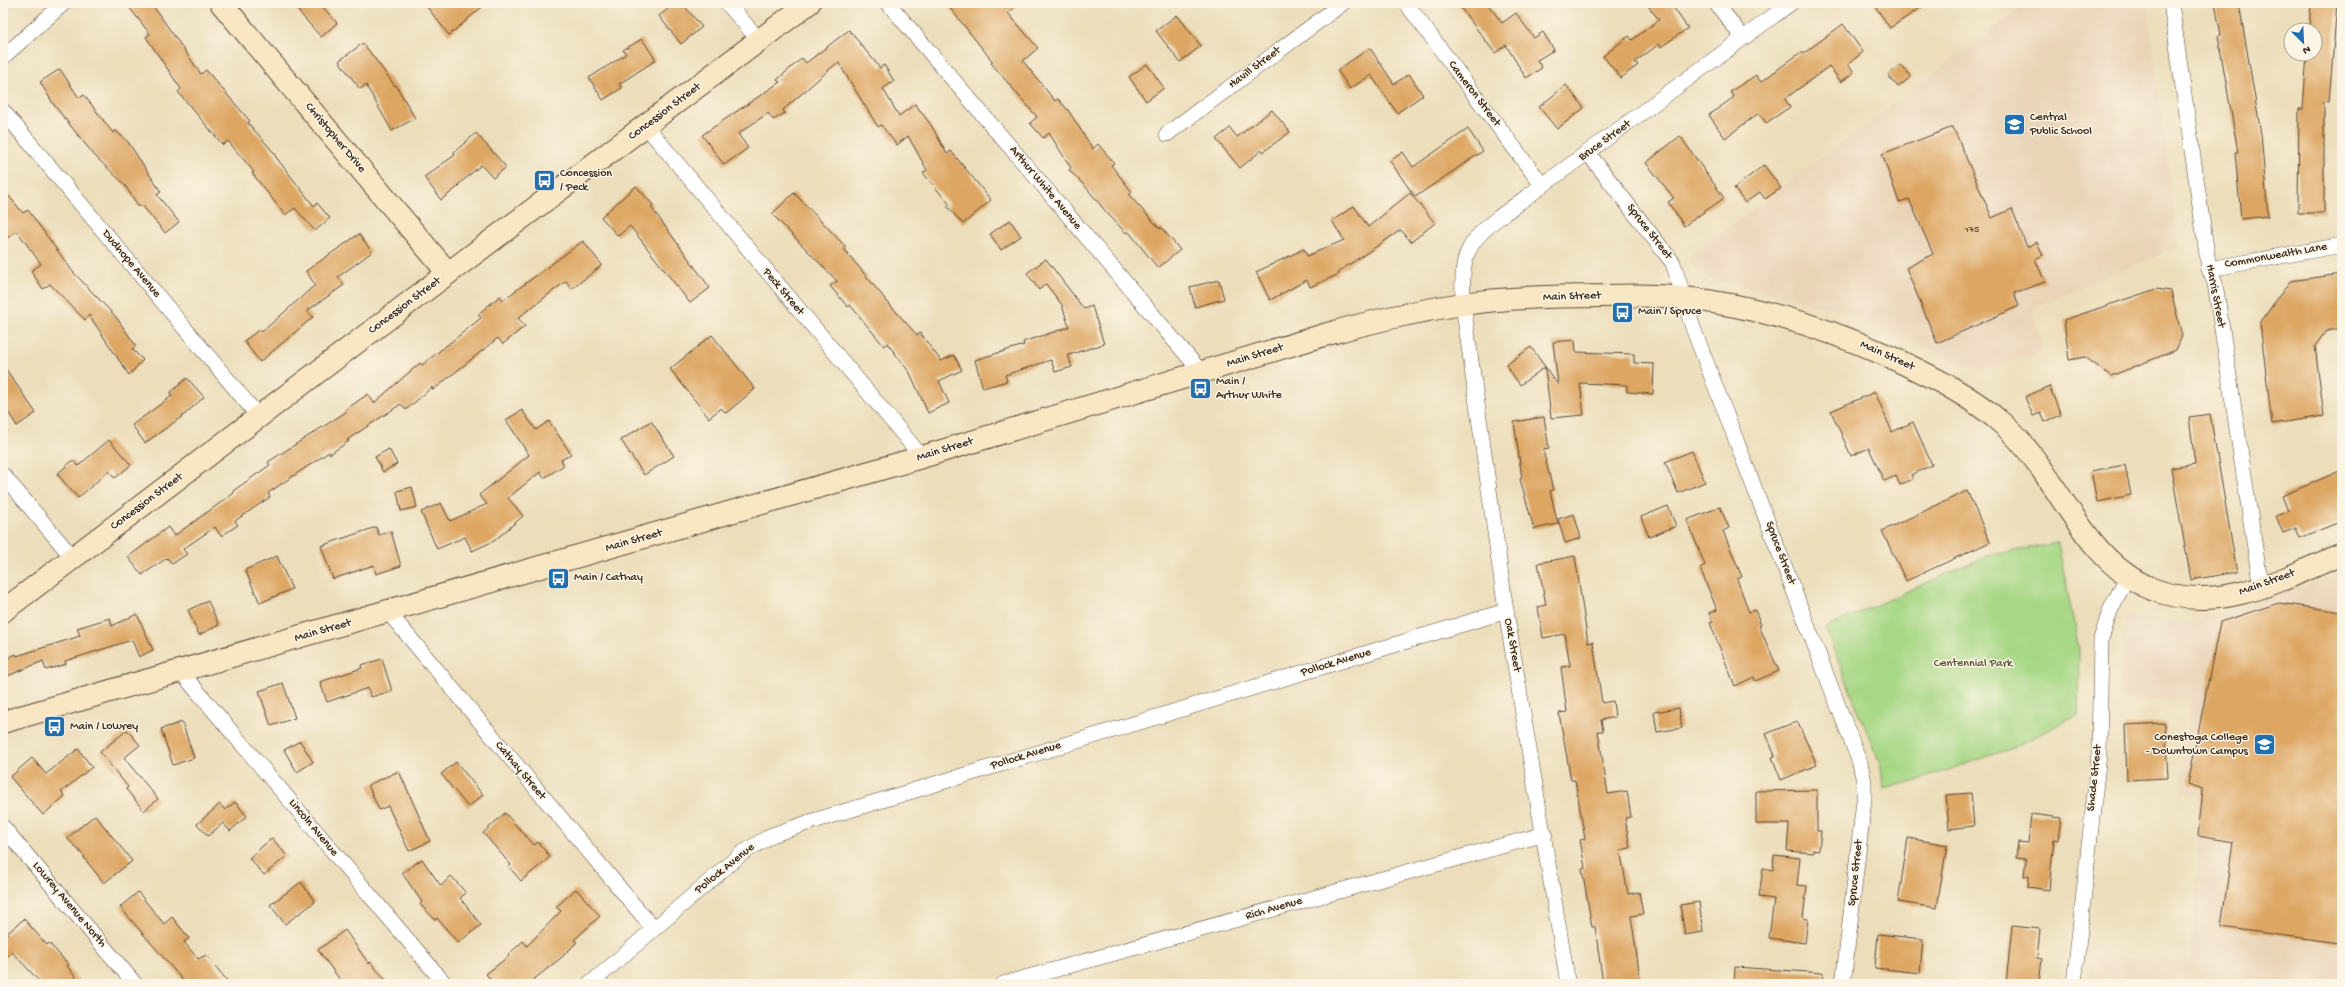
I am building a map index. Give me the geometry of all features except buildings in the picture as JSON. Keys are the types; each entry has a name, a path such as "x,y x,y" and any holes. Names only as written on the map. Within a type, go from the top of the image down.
{"main road":[{"name":"Christopher Drive","path":"221,3 448,274"},
{"name":"Concession Street","path":"3,611 809,3"},
{"name":"Main Street","path":"3,722 181,672 922,457 1348,328 1463,304 1584,296 1684,298 1746,308 1826,330 1911,366 1973,400 2019,438 2098,551 2127,577 2153,589 2178,596 2201,598 2227,597 2261,588 2342,554"}],"street":[{"path":"3,57 64,3"},
{"path":"727,3 759,40"},
{"name":"Arthur White Avenue","path":"888,3 1202,373"},
{"name":"Havill Street","path":"1167,134 1343,3"},
{"name":"Cameron Street","path":"1406,3 1542,185"},
{"path":"1716,3 1743,38"},
{"name":"Bruce Street","path":"1463,304 1462,273 1467,251 1474,239 1498,218 1542,185 1588,153 1790,3"},
{"name":"Harris Street","path":"2171,3 2210,269 2215,283 2261,588"},
{"name":"Dudhope Avenue","path":"3,111 259,417"},
{"name":"Peck Street","path":"646,126 922,457"},
{"name":"Spruce Street","path":"1588,153 1673,263 1693,328 1860,763 1864,782 1864,800 1843,984"},
{"name":"Commonwealth Lane","path":"2210,269 2342,245"},
{"name":"Oak Street","path":"1463,304 1506,611 1545,834 1568,984"},
{"path":"3,475 73,558"},
{"name":"Shade Street","path":"2074,984 2099,754 2101,639 2110,611 2127,577"},
{"name":"Pollock Avenue","path":"590,984 653,928 741,854 772,835 810,822 1506,611"},
{"name":"Cathay Street","path":"388,612 653,928"},
{"name":"Lincoln Avenue","path":"181,672 445,984"},
{"name":"Lowrey Avenue North","path":"3,827 135,984"},
{"name":"Rich Avenue","path":"1003,984 1545,834"}],"shaded area":[{"name":"Central Public School","path":"2028,3 2147,3 2179,247 2033,308 2043,351 1981,371 1834,309 1701,276 1687,258"},
{"name":"Conestoga College - Downtown Campus","path":"2342,575 2342,984 2088,984 2091,957 2191,962 2197,877 2198,795 2180,790 2190,701 2118,700 2126,615 2184,623"}],"green space":[{"name":"Centennial Park","path":"2058,543 2079,649 2078,715 2010,749 1921,779 1883,789 1881,767 1825,628 1986,556"}],"place":[{"name":"Central Public School","path":"2014,125"},
{"name":"Concession / Peck","path":"545,181"},
{"name":"Main / Spruce","path":"1623,312"},
{"name":"Main / Arthur White","path":"1201,389"},
{"name":"Main / Cathay","path":"559,578"},
{"name":"Main / Lowrey","path":"54,727"},
{"name":"Conestoga College - Downtown Campus","path":"2264,745"}]}
